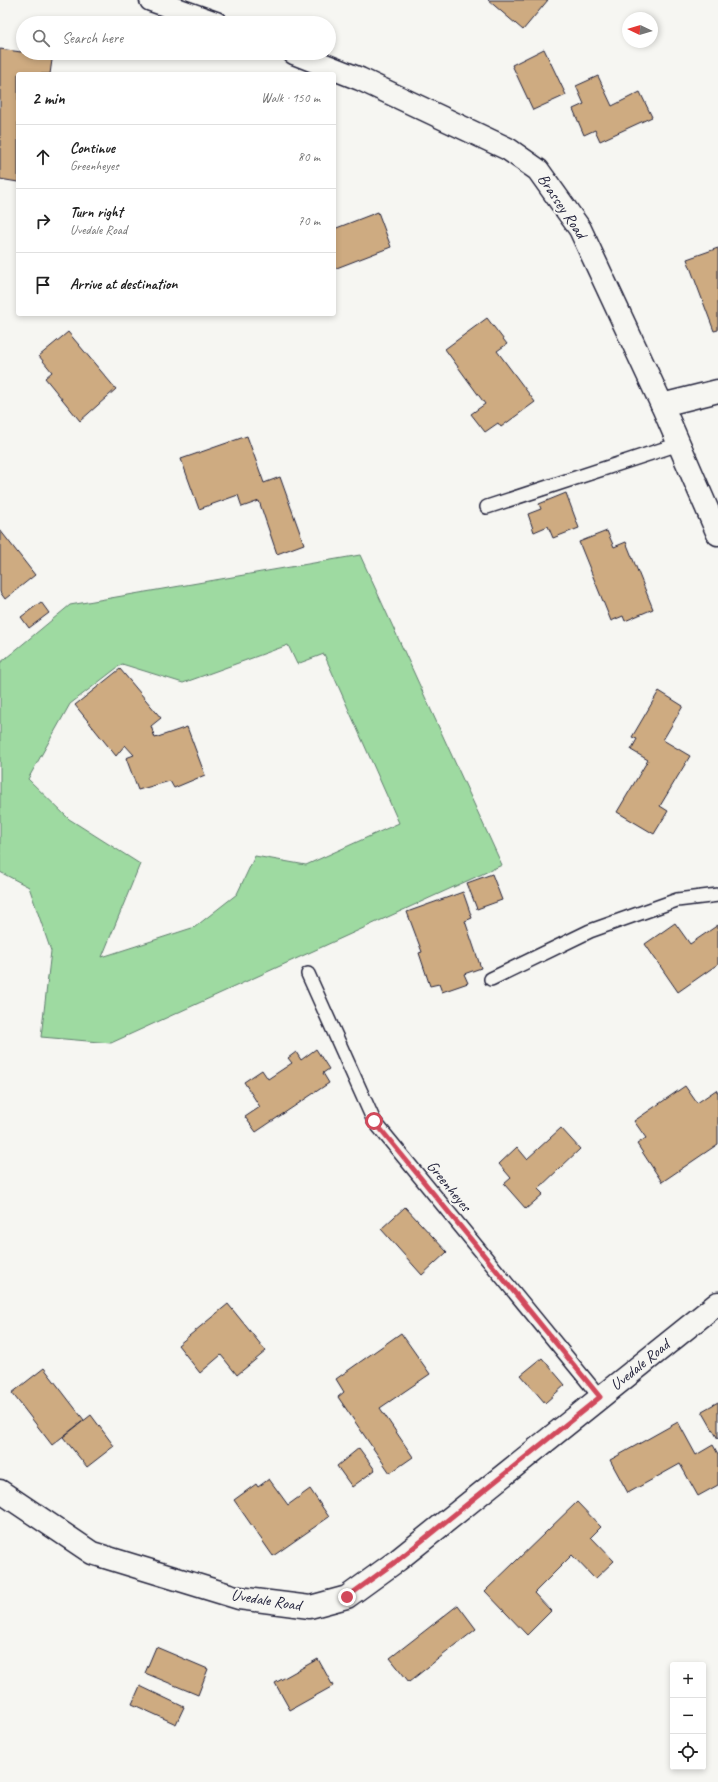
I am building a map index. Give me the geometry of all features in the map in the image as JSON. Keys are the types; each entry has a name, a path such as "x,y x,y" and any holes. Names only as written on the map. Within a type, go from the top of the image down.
{"street":[{"path":"151,0 196,16"},
{"name":"Brassey Road","path":"312,60 360,79 508,149 538,170 580,228 662,405 718,534"},
{"path":"662,405 718,391"},
{"name":"Uvedale Road","path":"0,1491 92,1553 239,1598 310,1607 347,1597 398,1560 718,1303"}],"lane":[{"path":"487,507 678,444"},
{"path":"491,979 597,929 677,900 718,895"},
{"name":"Greenheyes","path":"308,974 374,1121 600,1397"}],"green space":[{"path":"360,555 502,865 111,1043 41,1037 51,951 29,887 0,872 0,663 70,605","holes":["288,645 297,664 324,654 399,823 306,865 255,856 237,894 195,927 102,957 140,864 69,819 28,779 70,704 122,664 183,683"]}],"building":[{"path":"488,0 548,0 523,30"},
{"path":"0,49 16,51 16,60 52,60 50,72 16,72 16,182 0,179"},
{"path":"544,49 566,95 533,110 512,65"},
{"path":"598,76 612,106 640,92 652,117 600,141 595,130 584,135 573,109 584,104 576,86"},
{"path":"378,212 391,247 336,268 336,228"},
{"path":"718,248 718,330 714,331 687,259"},
{"path":"487,318 507,344 497,351 535,402 501,427 498,423 485,432 471,414 485,404 445,349"},
{"path":"68,332 116,389 80,421 45,378 52,372 39,356"},
{"path":"247,436 264,483 280,477 304,544 277,554 259,501 242,507 238,495 199,509 181,459"},
{"path":"566,493 579,528 553,538 548,526 534,532 528,514 541,509 539,504"},
{"path":"0,530 35,575 5,599 0,592"},
{"path":"607,531 614,547 626,542 653,609 625,621 623,616 611,621 579,542"},
{"path":"41,602 49,613 29,628 21,617"},
{"path":"120,669 161,718 151,726 155,738 187,727 205,775 174,788 170,781 138,790 126,758 134,755 125,745 116,756 75,705"},
{"path":"659,691 683,706 663,740 690,756 660,806 668,811 654,834 617,812 648,760 631,750 637,739 632,737"},
{"path":"492,874 502,900 477,909 467,883"},
{"path":"463,892 472,918 465,921 481,968 464,974 468,983 442,992 439,984 430,986 419,953 422,952 407,912"},
{"path":"675,923 690,944 718,925 718,964 678,992 645,944"},
{"path":"316,1049 329,1069 323,1073 329,1083 256,1132 245,1117 260,1107 244,1082 262,1070 268,1079 292,1063 288,1058 296,1052 301,1060"},
{"path":"685,1086 697,1103 716,1090 718,1093 718,1144 662,1182 637,1144 646,1138 634,1121"},
{"path":"561,1128 580,1149 538,1189 543,1194 526,1209 504,1184 511,1178 499,1164 517,1147 527,1159"},
{"path":"405,1207 447,1252 422,1275 381,1229"},
{"path":"228,1304 266,1351 237,1375 221,1355 200,1373 178,1345"},
{"path":"401,1333 430,1374 380,1408 413,1457 390,1473 338,1397 344,1392 336,1379"},
{"path":"542,1358 565,1385 545,1403 521,1375"},
{"path":"44,1368 84,1420 52,1445 12,1393"},
{"path":"718,1402 718,1439 702,1411"},
{"path":"91,1415 114,1446 87,1467 63,1437"},
{"path":"678,1422 696,1455 713,1445 718,1454 718,1485 698,1496 680,1464 628,1493 610,1460"},
{"path":"359,1448 375,1470 352,1487 337,1466"},
{"path":"269,1479 288,1505 310,1489 329,1517 273,1556 234,1500 256,1484 258,1487"},
{"path":"577,1502 601,1527 591,1537 614,1561 595,1579 572,1555 534,1593 551,1611 527,1635 485,1591"},
{"path":"458,1605 476,1629 409,1682 390,1658"},
{"path":"156,1647 208,1669 198,1695 145,1673"},
{"path":"318,1659 333,1686 290,1710 275,1683"},
{"path":"140,1686 184,1707 176,1724 132,1704"}],"route":[{"path":"347,1597 398,1560 600,1397 374,1121"}]}
